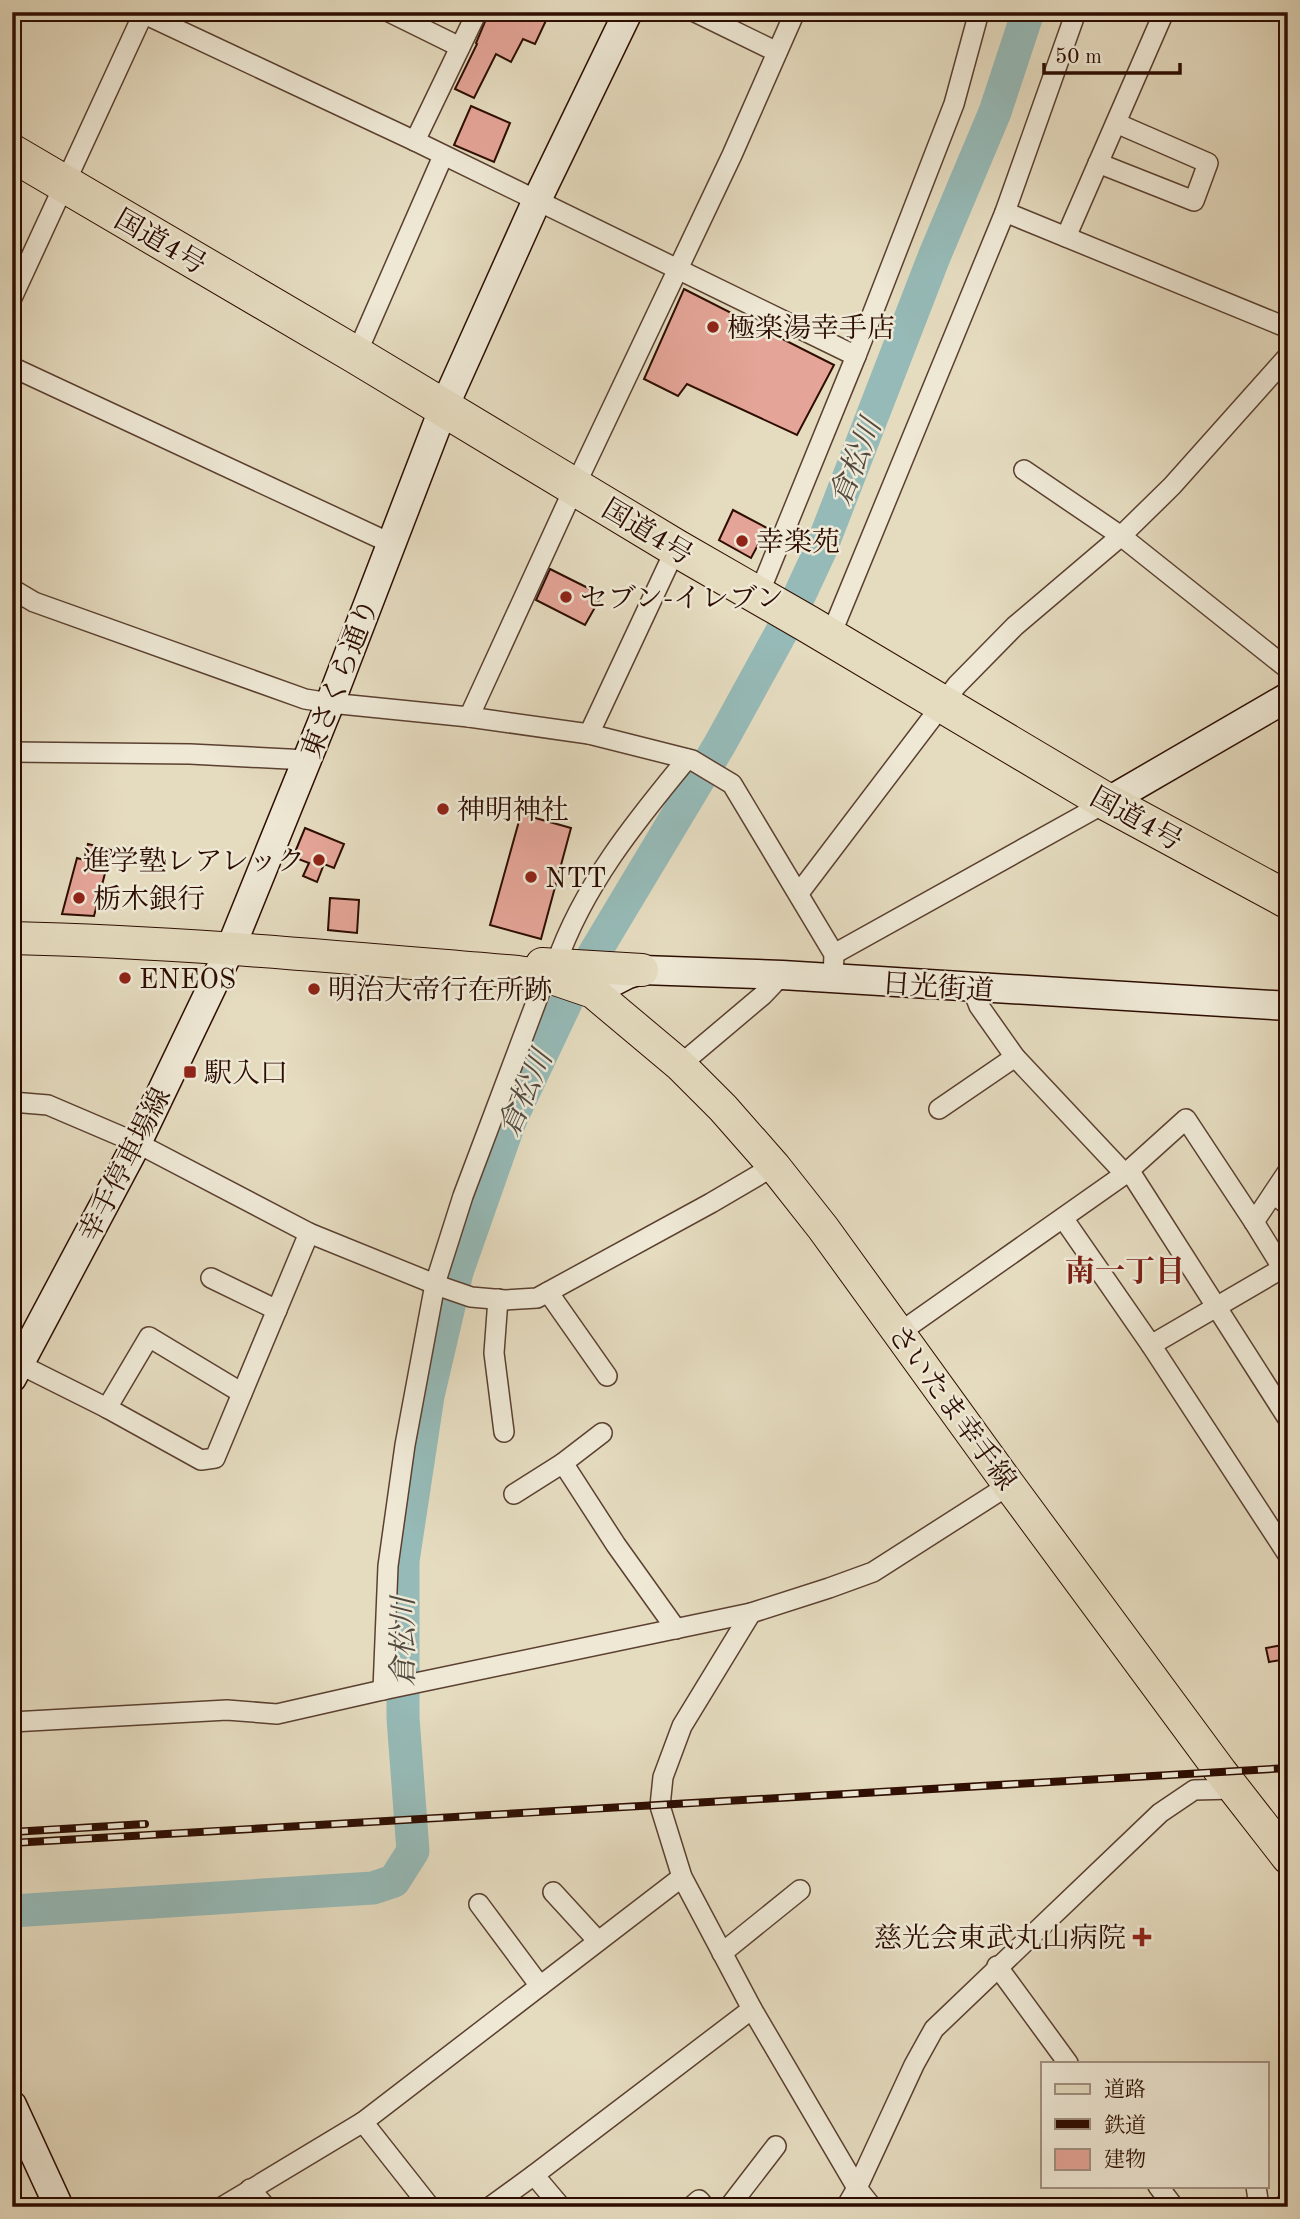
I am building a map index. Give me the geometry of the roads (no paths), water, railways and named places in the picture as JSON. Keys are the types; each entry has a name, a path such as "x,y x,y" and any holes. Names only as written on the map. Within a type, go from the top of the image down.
{"highway":[{"name":"国道4号","path":"12,153 1107,802 1288,900"}],"main road":[{"path":"12,938 231,947 570,976 642,970"},
{"name":"さいたま幸手線","path":"570,976 680,1065 723,1108 774,1166 823,1228 1009,1485 1288,1858"}],"street":[{"path":"388,12 460,47"},
{"path":"415,141 477,12"},
{"name":"東さくら通り","path":"231,947 330,703 444,407 537,200 628,12"},
{"path":"695,12 777,52"},
{"path":"469,718 796,12"},
{"path":"765,600 954,104 979,12"},
{"path":"819,631 1005,212 1076,12"},
{"path":"1066,237 1164,12"},
{"path":"12,298 143,13 415,141 856,356"},
{"path":"1098,163 1194,201 1208,163 1115,123"},
{"path":"356,355 443,156"},
{"path":"1005,212 1288,328"},
{"path":"799,892 957,685 1015,626 1121,536 1172,486 1286,362"},
{"path":"12,367 390,543"},
{"path":"1024,470 1121,536 1288,669"},
{"path":"589,734 676,548"},
{"path":"12,589 34,603 305,699 589,734 689,760 732,784 799,892 834,967 1107,802 1288,697"},
{"path":"12,752 190,754 307,760"},
{"path":"385,1690 388,1566 405,1445 438,1285 463,1196 570,976 565,940 597,878 635,822 689,760"},
{"name":"幸手停車場線","path":"16,1371 137,1143 231,947"},
{"name":"日光街道","path":"642,970 782,975 834,967 972,988 1288,1006"},
{"path":"680,1065 763,995 782,975"},
{"path":"972,988 979,1006 1015,1057 1127,1172 1288,1419"},
{"path":"939,1109 1015,1057"},
{"path":"12,1102 48,1105 137,1143 309,1233 471,1297 537,1298 774,1166"},
{"path":"900,1333 1127,1172 1186,1119 1285,1273 1215,1308 1151,1345"},
{"path":"1254,1222 1280,1200 1288,1171"},
{"path":"1063,1218 1285,1544"},
{"path":"16,1371 107,1408 201,1460 215,1458 309,1233"},
{"path":"211,1278 277,1310"},
{"path":"548,1292 607,1376"},
{"path":"498,1299 494,1353 504,1432"},
{"path":"107,1408 149,1337 242,1393"},
{"path":"514,1494 563,1463 602,1433"},
{"path":"563,1463 616,1545 676,1629"},
{"path":"12,1722 227,1710 277,1714 751,1613 873,1572 1009,1485"},
{"path":"751,1613 681,1727 663,1777 660,1806 682,1877 722,1953 752,2009 858,2188 872,2207"},
{"path":"846,2207 858,2188 934,2029 1160,1813 1195,1790 1234,1788"},
{"path":"222,2207 363,2122 682,1877"},
{"path":"722,1953 800,1890"},
{"path":"553,1892 598,1941"},
{"path":"479,1904 540,1986"},
{"path":"997,1966 1067,2062"},
{"path":"490,2207 752,2009"},
{"path":"12,2105 59,2207"},
{"path":"363,2122 430,2207"},
{"path":"729,2207 776,2146"},
{"path":"534,2175 561,2207"},
{"path":"1160,2188 1174,2207"},
{"path":"1256,2188 1259,2207"},
{"path":"250,2189 266,2207"},
{"path":"691,2207 699,2200 705,2207"},
{"path":"1282,2207 1288,2202"}],"waterway":[{"name":"倉松川","path":"12,1911 373,1888 394,1881 413,1851 403,1718 403,1561 428,1396 457,1272 510,1121 570,994 720,744 787,622 820,551 934,257 995,112 1028,12"}],"railway":[{"path":"12,1843 1288,1768"},
{"path":"12,1832 145,1824"}],"place":[{"name":"極楽湯幸手店","path":"713,327"},
{"name":"幸楽苑","path":"742,541"},
{"name":"セブン-イレブン","path":"566,597"},
{"name":"神明神社","path":"443,809"},
{"name":"進学塾レアレック","path":"319,860"},
{"name":"NTT","path":"531,877"},
{"name":"栃木銀行","path":"79,898"},
{"name":"ENEOS","path":"125,978"},
{"name":"明治大帝行在所跡","path":"314,989"},
{"name":"駅入口","path":"190,1072"},
{"name":"慈光会東武丸山病院","path":"1142,1937"}],"district":[{"name":"南一丁目","path":"1125,1271"}]}
